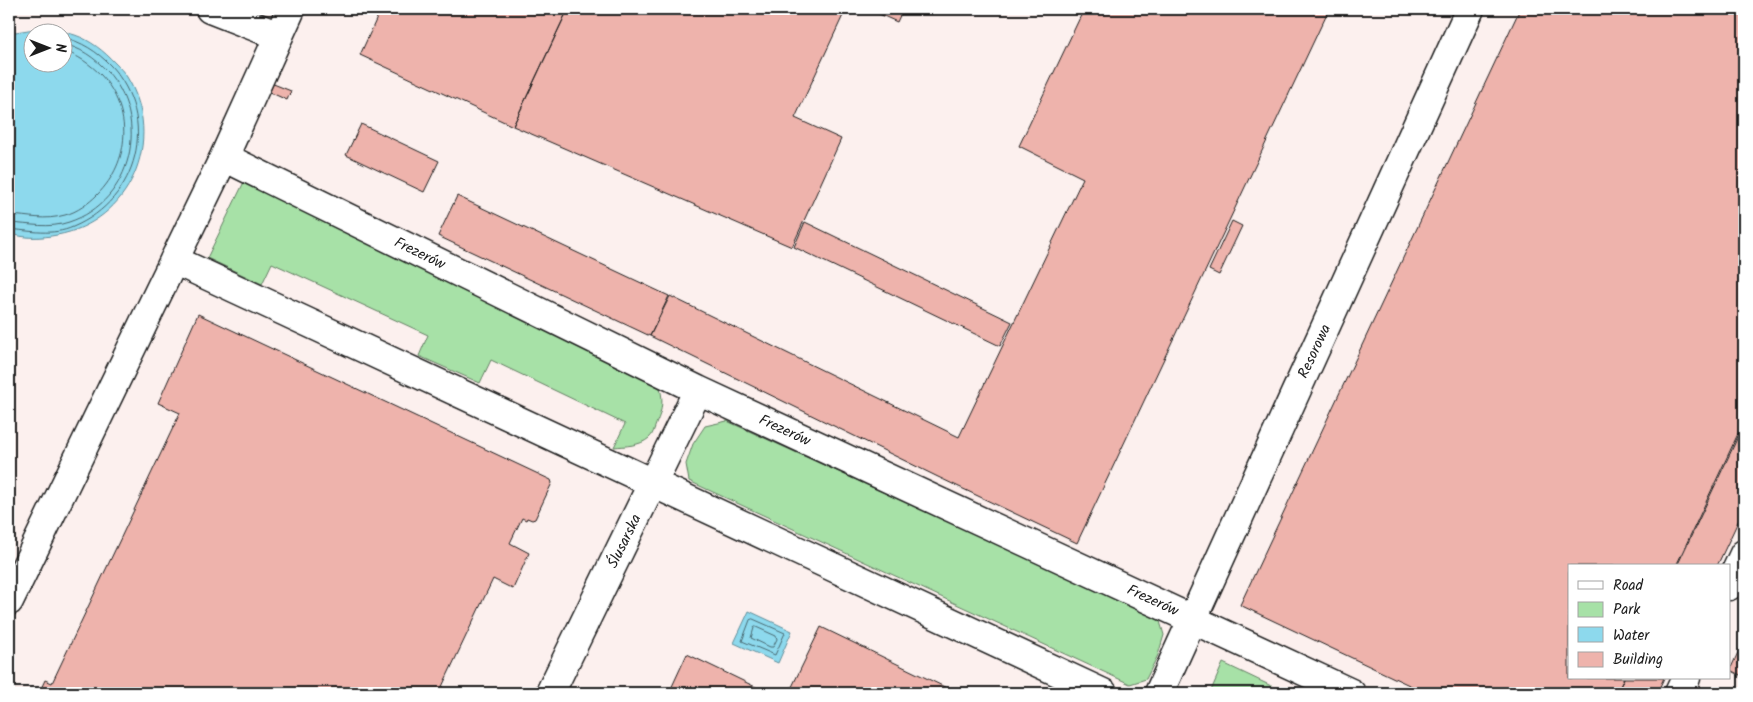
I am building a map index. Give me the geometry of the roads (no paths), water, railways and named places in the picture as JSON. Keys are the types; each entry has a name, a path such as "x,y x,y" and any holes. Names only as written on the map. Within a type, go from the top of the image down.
{"lane":[{"path":"210,9 279,36"},
{"path":"9,601 224,157 291,9"},
{"name":"Resorowa","path":"1159,693 1470,9"},
{"name":"Frezerów","path":"224,157 698,390 1351,693"},
{"path":"174,260 1103,693"},
{"name":"Ślusarska","path":"550,693 698,390"},
{"path":"1730,584 1744,554"},
{"path":"1679,693 1685,680"}],"water":[{"path":"22,31 22,72 72,72 72,34 101,50 123,71 138,101 143,126 141,151 134,175 122,196 104,214 83,227 45,237 21,236 9,233 9,33"},
{"path":"749,611 792,631 778,663 734,643"}]}
